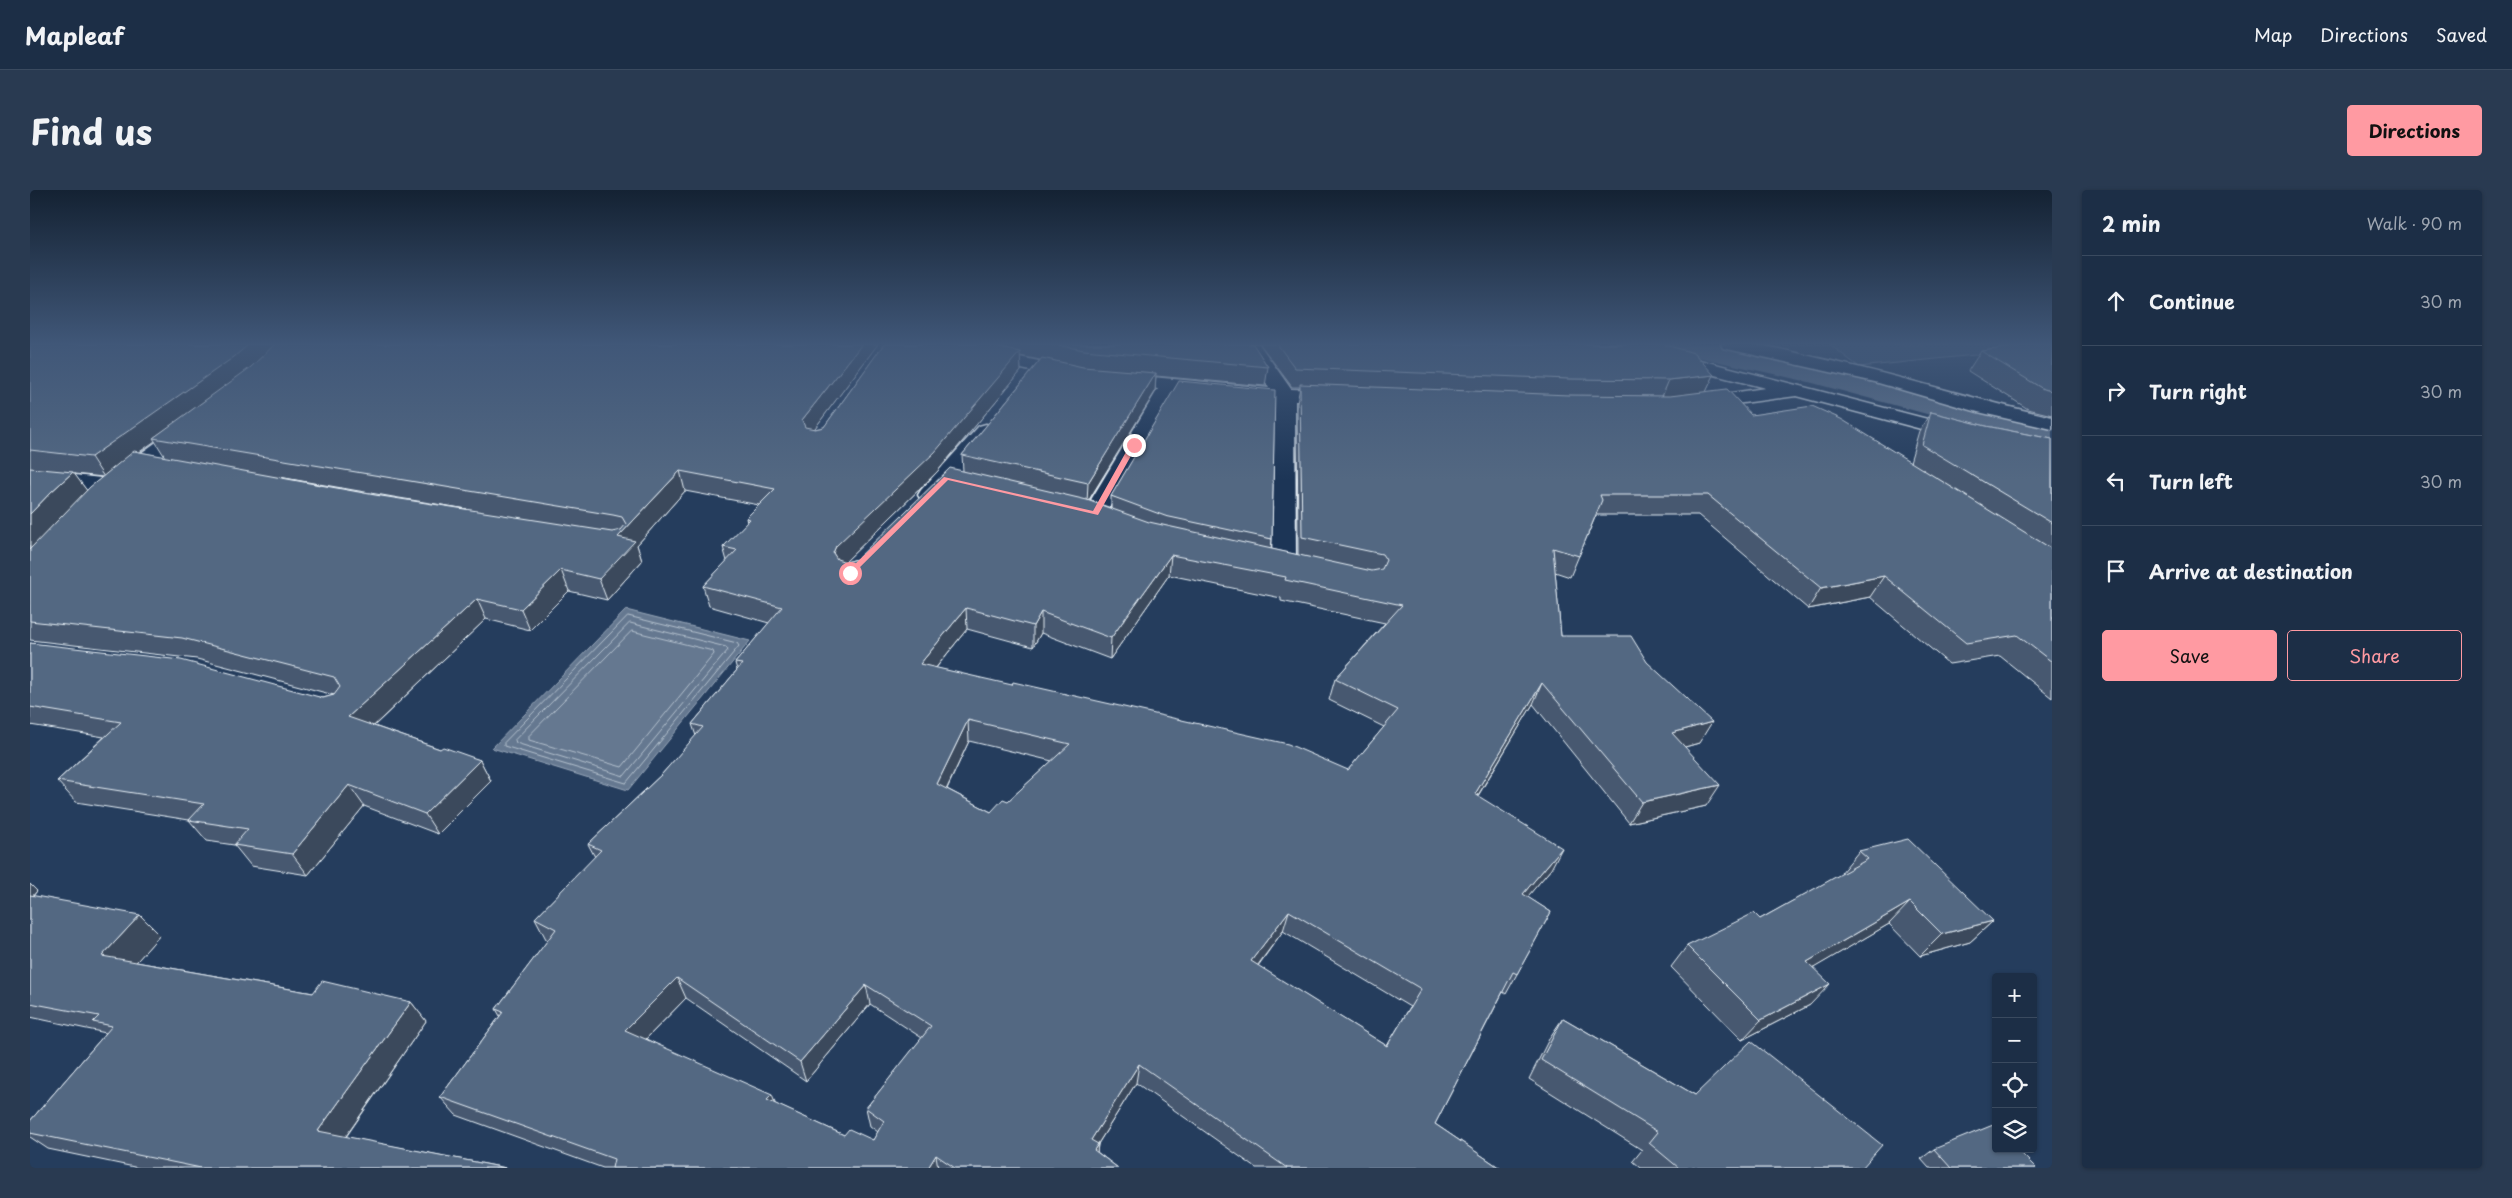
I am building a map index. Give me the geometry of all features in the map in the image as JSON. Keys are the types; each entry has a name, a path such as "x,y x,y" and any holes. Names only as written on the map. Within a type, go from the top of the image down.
{"street":[{"path":"1095,514 1168,390"},
{"path":"1224,390 1352,398"},
{"path":"1281,390 1285,395 1284,564"},
{"path":"1778,390 1981,439"},
{"path":"1922,390 1985,408 2052,423"},
{"path":"1680,405 1786,392"},
{"path":"1786,392 1809,414"},
{"path":"912,512 946,478 1001,411"},
{"path":"89,506 110,486 206,415"},
{"path":"144,462 173,467"},
{"path":"30,477 110,486"},
{"path":"946,478 974,485"}],"water":[{"path":"626,610 750,641 628,790 492,748"}],"building":[{"path":"30,390 187,390 91,457 30,450"},
{"path":"220,390 826,390 802,420 805,427 815,429 824,427 851,390 988,390 935,452 836,546 833,553 837,559 846,562 857,559 950,468 1087,500 1149,522 1372,571 1382,569 1386,560 1382,554 1302,537 1300,390 1438,390 1569,395 1670,396 1728,390 1751,415 1812,406 1841,419 2052,549 2052,662 2017,635 1966,643 1884,576 1821,588 1708,495 1600,495 1602,500 1579,556 1553,548 1561,636 1631,636 1647,662 1712,722 1672,733 1720,785 1642,802 1542,683 1475,794 1562,848 1523,894 1551,912 1517,974 1513,972 1435,1124 1500,1168 1287,1168 1139,1064 1091,1140 1098,1144 1094,1150 1118,1168 955,1168 936,1155 928,1168 612,1168 614,1159 440,1097 503,1012 496,1009 556,929 535,918 601,850 588,844 662,774 703,727 692,724 742,664 735,663 782,607 703,586 737,550 723,547 750,519 746,518 775,489 680,471 618,537 635,541 599,579 561,570 521,609 477,599 348,717 440,749 443,747 480,760 425,814 349,785 292,854 234,845 248,829 189,820 204,804 57,781 121,722 30,707 30,643 181,660 323,698 334,695 340,687 334,677 182,638 30,621 30,549 90,487 134,451 375,495 612,532 621,530 626,524 622,517 613,515 153,438","holes":["1171,555 1286,577 1285,580 1402,605 1335,679 1398,710 1348,770 1288,744 1013,682 1012,685 920,664 966,608 1033,626 1041,612 1111,638","968,720 1070,744 1008,801 1003,799 991,812 937,784","1289,911 1421,989 1387,1046 1251,961","677,978 800,1062 866,985 931,1026 866,1108 884,1121 873,1140 849,1129 844,1135 767,1100 772,1095 625,1030"]},
{"path":"1016,390 1146,390 1088,483 962,455"},
{"path":"1174,390 1275,390 1272,539 1165,516 1111,496"},
{"path":"1931,412 1986,426 2052,439 2052,523 1922,445"},
{"path":"30,468 73,472 30,514"},
{"path":"1908,839 1993,921 1942,934 1910,902 1807,962 1830,984 1761,1020 1687,946 1754,913 1760,919 1868,859 1859,851"},
{"path":"30,895 140,915 102,956 313,993 322,981 411,1002 318,1131 506,1168 201,1168 30,1133 30,1121 112,1026 93,1022 99,1016 30,1003"},
{"path":"1563,1018 1695,1095 1751,1041 1882,1145 1862,1168 1679,1168 1649,1143 1658,1132 1541,1060"},
{"path":"1992,1125 1992,1153 2021,1153 2036,1168 1951,1168 1934,1149"}],"waterway":[{"path":"1872,390 2052,438"}],"route":[{"path":"850,573 946,478 1096,513 1134,445"}]}
